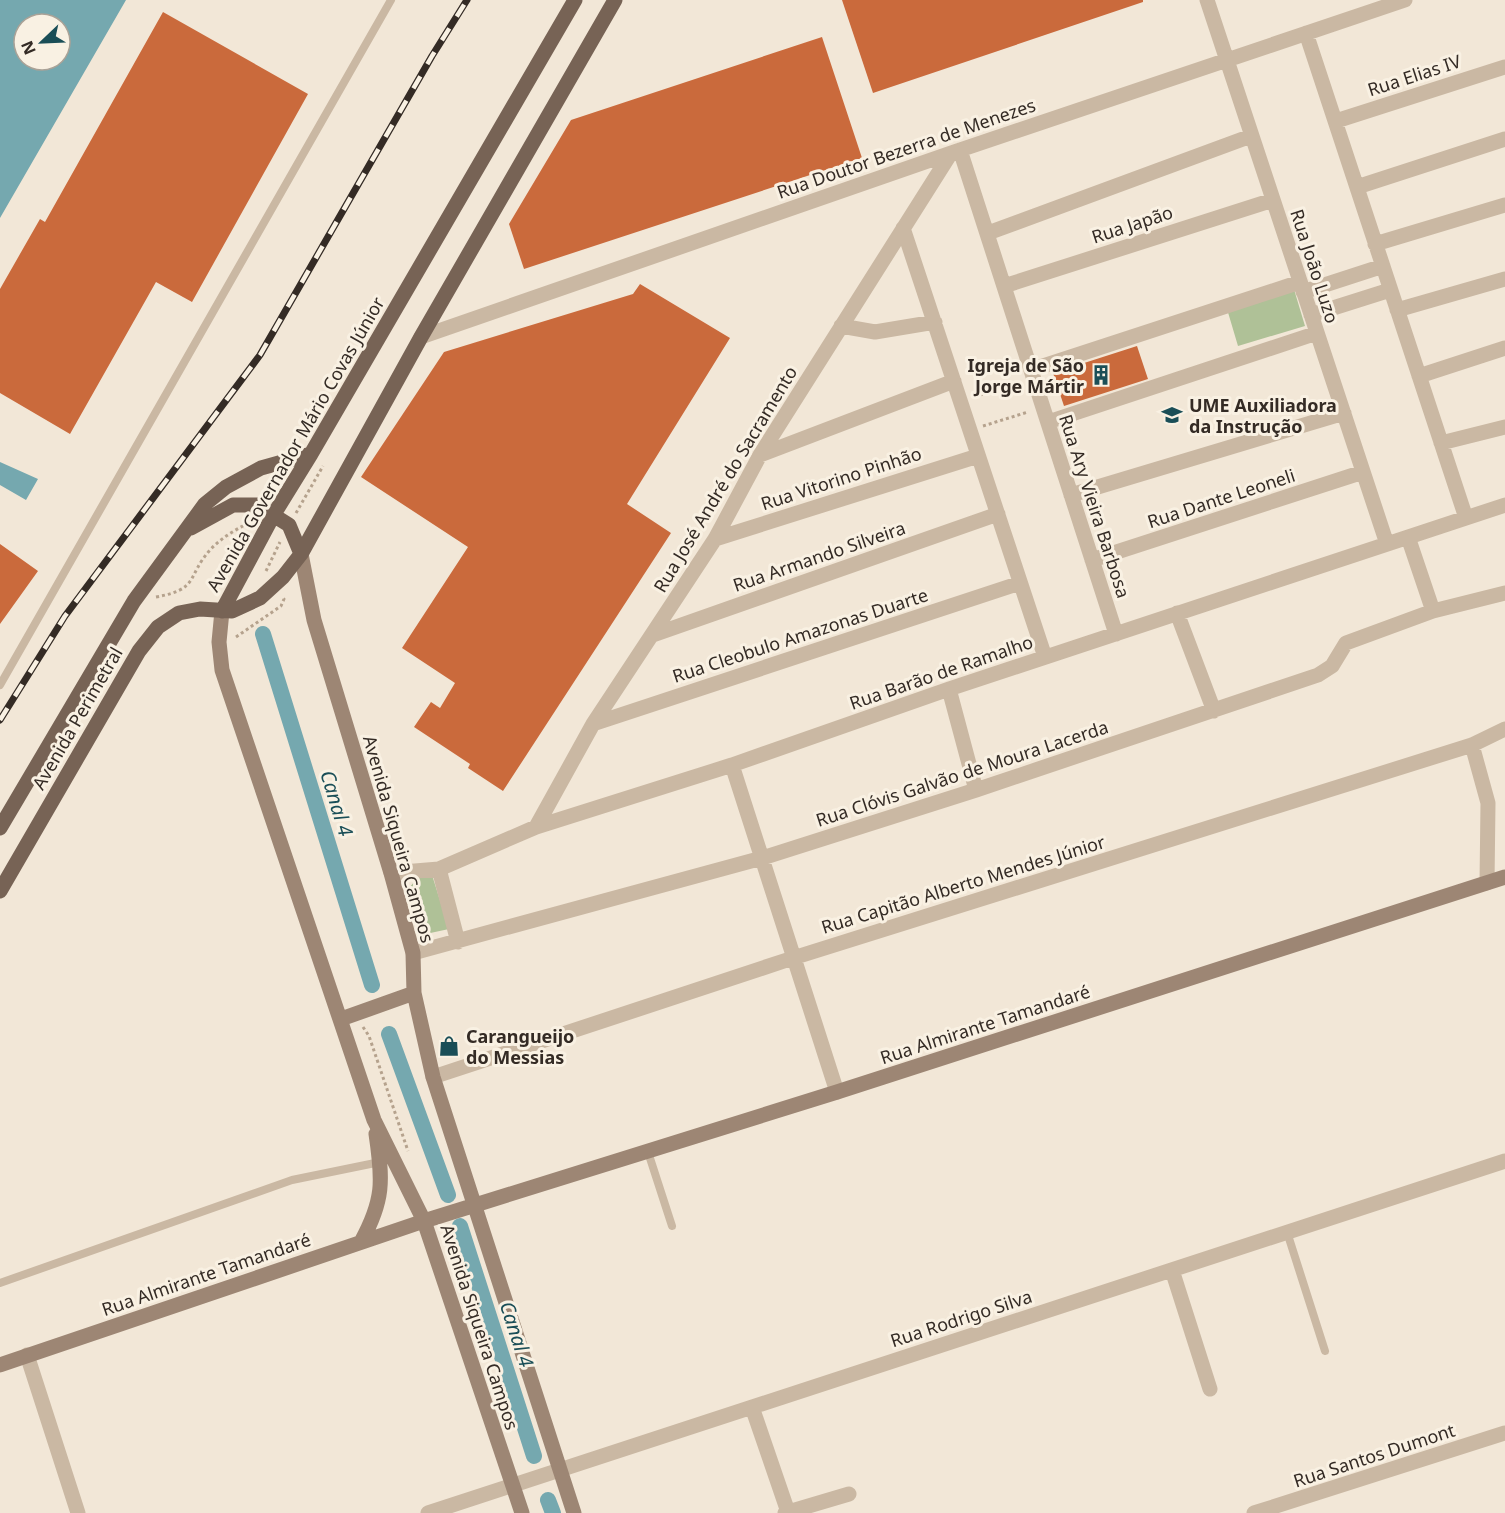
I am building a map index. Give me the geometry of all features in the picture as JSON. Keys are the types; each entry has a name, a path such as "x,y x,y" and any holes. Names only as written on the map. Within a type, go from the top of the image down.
{"main road":[{"name":"Avenida Governador Mário Covas Júnior","path":"575,0 312,454 274,514 222,611 232,611 260,598 274,586 302,554 421,337 615,0"},
{"name":"Avenida Perimetral","path":"0,828 134,601 205,504 226,487 261,468 312,454"},
{"path":"186,530 233,505 257,505 289,525 302,554"},
{"name":"Avenida Siqueira Campos","path":"302,554 314,620 413,953 408,995 471,1207 556,1472 574,1513"},
{"name":"Avenida Perimetral","path":"0,891 139,651 158,627 179,613 200,609 222,611"},
{"name":"Avenida Siqueira Campos","path":"222,611 219,642 222,669 348,1017 374,1120 427,1221 515,1485 522,1513"},
{"name":"Rua Almirante Tamandaré","path":"0,1365 361,1242 1505,877"},
{"path":"348,1017 408,995"},
{"path":"361,1242 373,1221 381,1192 380,1162 374,1120"}],"street":[{"name":"Rua João Luzo","path":"1207,0 1387,544"},
{"name":"Rua Doutor Bezerra de Menezes","path":"421,337 955,151 1405,0"},
{"path":"1306,33 1466,518"},
{"name":"Rua Elias IV","path":"1336,121 1505,67"},
{"path":"988,233 1251,136"},
{"path":"1357,187 1505,139"},
{"name":"Rua José André do Sacramento","path":"536,827 592,724 716,538 760,456 903,228 955,151"},
{"name":"Rua Ary Vieira Barbosa","path":"955,151 988,233 1116,634"},
{"name":"Rua Japão","path":"1004,286 1273,200"},
{"path":"1375,244 1505,205"},
{"path":"903,228 1045,657"},
{"path":"1032,374 1302,287 1383,266"},
{"path":"1397,310 1505,279"},
{"path":"1311,315 1390,290"},
{"path":"842,326 875,332 935,322"},
{"path":"1048,422 1317,333"},
{"path":"1419,375 1505,348"},
{"path":"760,456 954,381"},
{"path":"1071,495 1344,413"},
{"path":"1441,443 1505,427"},
{"name":"Rua Vitorino Pinhão","path":"716,538 978,456"},
{"name":"Rua Dante Leoneli","path":"1092,560 1363,472"},
{"name":"Rua Barão de Ramalho","path":"391,873 439,869 536,827 732,765 949,689 1505,505"},
{"name":"Rua Armando Silveira","path":"653,635 998,514"},
{"path":"1408,537 1433,611"},
{"name":"Rua Cleobulo Amazonas Duarte","path":"592,724 1020,583"},
{"name":"Rua Clóvis Galvão de Moura Lacerda","path":"413,953 762,858 976,790 1318,675 1332,666 1346,643 1433,611 1505,593"},
{"path":"1177,613 1214,711"},
{"path":"949,689 976,790"},
{"name":"Rua Capitão Alberto Mendes Júnior","path":"433,1077 793,958 1472,745 1505,729"},
{"path":"1472,745 1488,803 1487,883"},
{"path":"732,765 837,1092"},
{"path":"439,869 458,942"},
{"name":"Rua Rodrigo Silva","path":"428,1513 1505,1161"},
{"path":"1172,1270 1210,1389"},
{"path":"27,1355 78,1513"},
{"path":"752,1407 787,1513 849,1494"},
{"name":"Rua Santos Dumont","path":"1254,1513 1505,1433"}],"lane":[{"path":"0,685 391,0"},
{"path":"648,1152 672,1226"},
{"path":"0,1283 292,1180 380,1162"},
{"path":"1287,1232 1325,1351"}],"path":[{"path":"961,401 1032,374"},
{"path":"970,430 1043,407"},
{"path":"231,643 238,633 280,606 284,599 266,571"},
{"path":"369,1036 410,1157"}],"green space":[{"path":"1293,286 1305,326 1238,346 1227,309"},
{"path":"420,875 432,875 449,929 421,935 409,888"}],"water":[{"path":"0,0 126,0 0,218"},
{"path":"0,462 38,479 26,500 0,485"}],"building":[{"path":"842,0 1143,0 1143,2 873,93"},
{"path":"163,12 308,94 192,302 156,282 70,434 0,393 0,289 40,219 45,222"},
{"path":"822,37 862,158 524,269 509,224 571,120"},
{"path":"640,284 730,338 627,504 671,533 503,791 468,768 470,764 414,727 431,702 440,708 455,683 402,648 468,547 361,477 444,352 633,294"},
{"name":"Igreja de São Jorge Mártir","path":"1137,346 1148,379 1064,406 1053,373"},
{"path":"0,544 38,571 0,624"}],"waterway":[{"name":"Canal 4","path":"263,634 372,985"},
{"name":"Canal 4","path":"389,1034 448,1195"},
{"name":"Canal 4","path":"460,1226 534,1456"},
{"name":"Canal 4","path":"548,1500 553,1513"}],"railway":[{"path":"0,720 65,616 260,355 432,56 467,0"}],"place":[{"name":"Igreja de São Jorge Mártir","path":"1101,375"},
{"name":"UME Auxiliadora da Instrução","path":"1172,415"},
{"name":"Carangueijo do Messias","path":"449,1046"}]}
